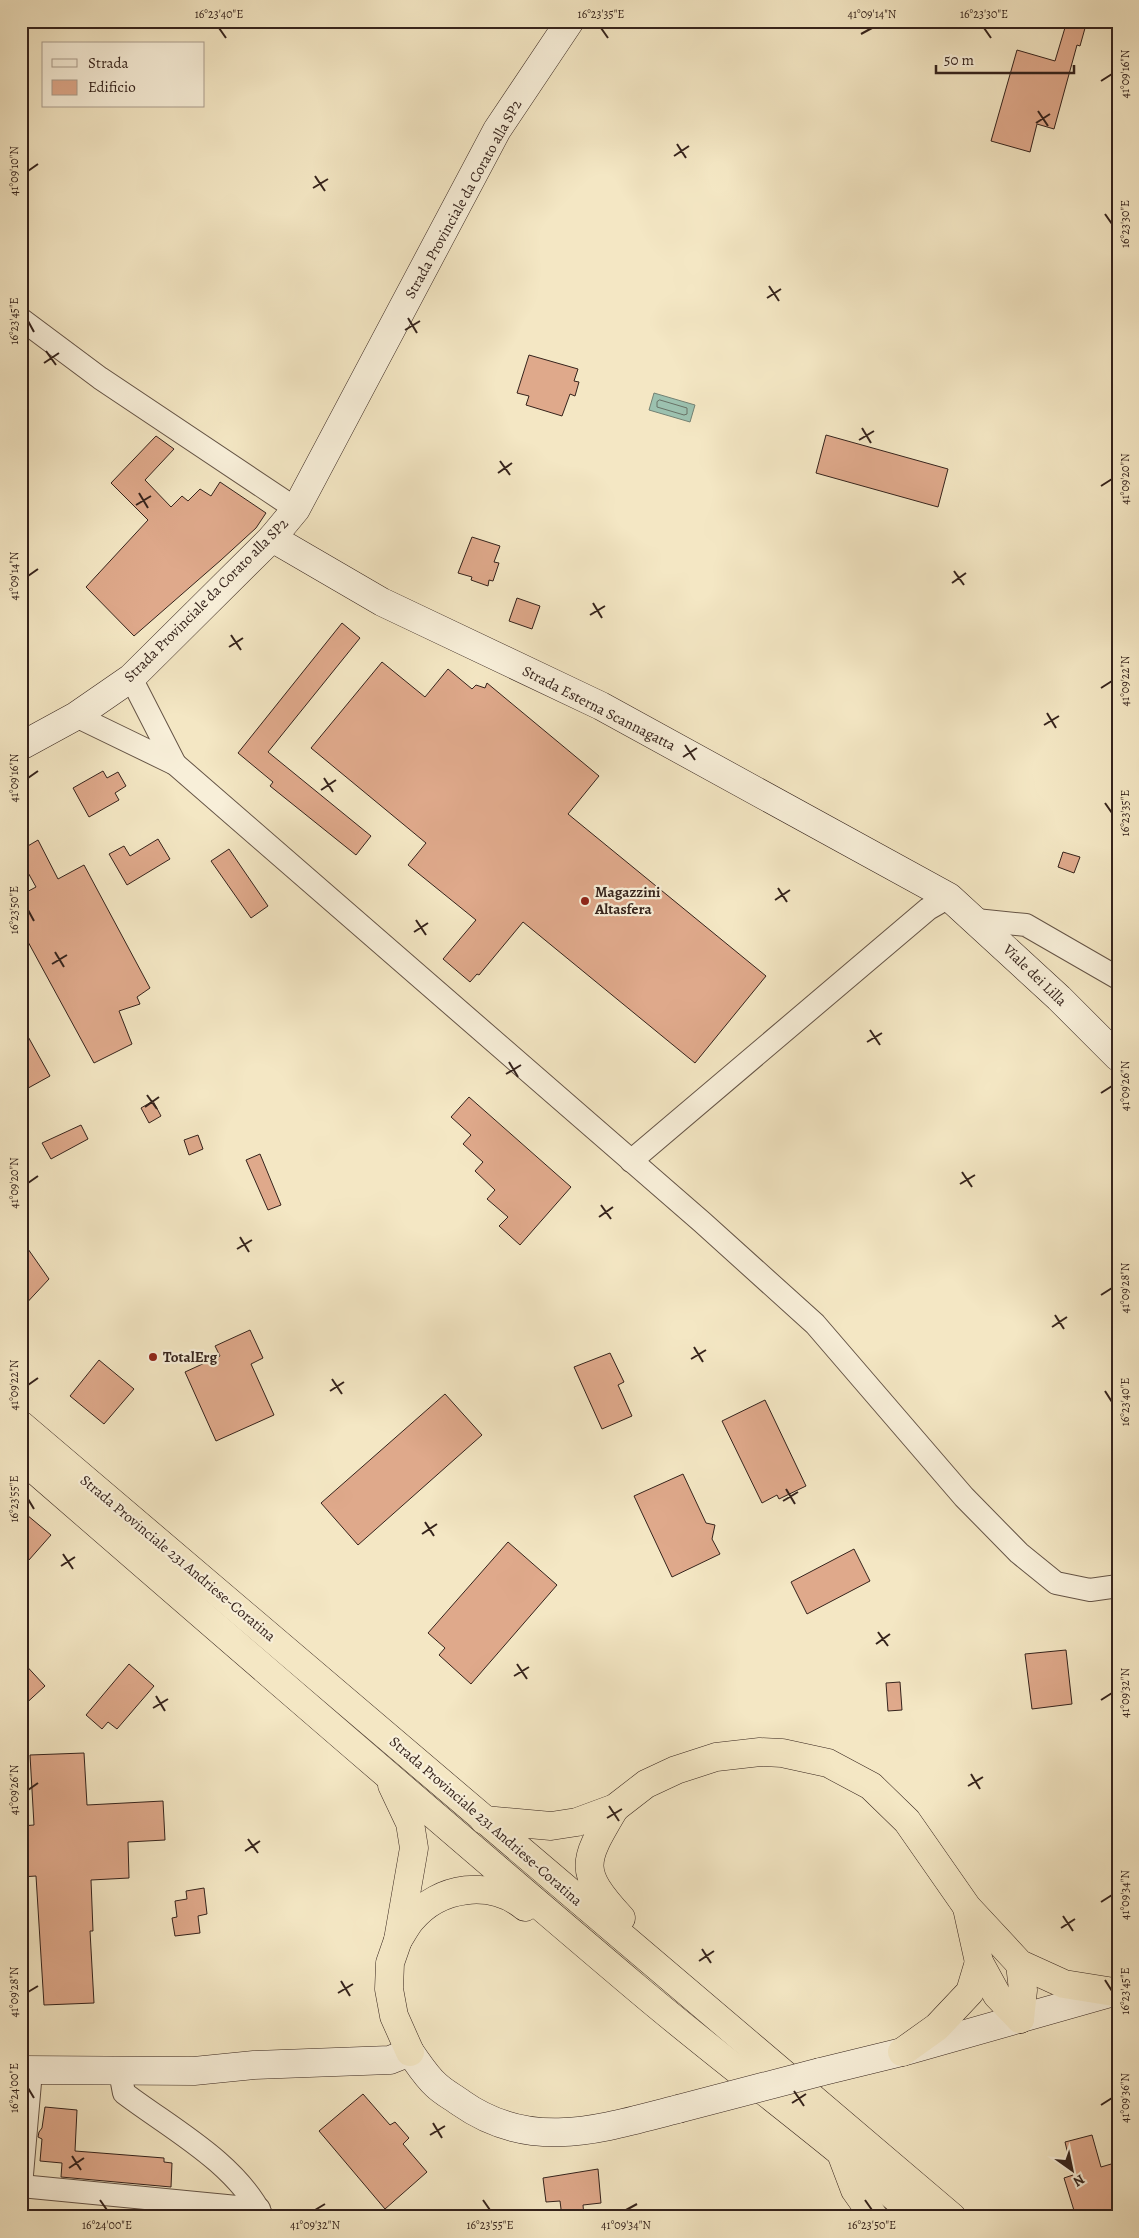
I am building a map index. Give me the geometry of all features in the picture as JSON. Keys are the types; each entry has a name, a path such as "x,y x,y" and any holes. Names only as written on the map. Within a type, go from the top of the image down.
{"highway":[{"name":"Strada Provinciale 231 Andriese-Coratina","path":"21,1424 952,2217"},
{"name":"Strada Provinciale 231 Andriese-Coratina","path":"21,1458 388,1776 642,1992 840,2151 918,2217"},
{"path":"484,1820 551,1826 577,1822 615,1808 646,1784 676,1770 716,1757 760,1752 782,1753 828,1763 871,1786 907,1821 967,1907 1020,1964 1064,1984 1116,1991"},
{"path":"388,1776 410,1823 414,1848 398,1940 390,1963 389,1989 394,2016 410,2052"},
{"path":"615,1808 592,1845 589,1869 592,1884 642,1942 646,1958"},
{"path":"398,1940 411,1920 436,1900 451,1894 474,1889 498,1891 521,1904 625,1989 642,1992"},
{"path":"967,1907 979,1962 997,1995 1020,2019"},
{"path":"902,2052 937,2027 970,1992 979,1962"},
{"path":"1020,1964 1023,1990 1020,2019"},
{"path":"840,2151 855,2190 874,2217"}],"street":[{"name":"Strada Provinciale da Corato alla SP2","path":"21,746 76,716 131,678 272,538 296,509 497,130 570,21"},
{"path":"21,319 100,378 296,509"},
{"name":"Strada Esterna Scannagatta","path":"272,538 382,602 601,706 949,897"},
{"path":"131,678 175,764"},
{"path":"76,716 175,764 631,1161 815,1324 964,1497 1019,1553 1056,1583 1090,1590 1118,1586"},
{"path":"631,1161 928,909 949,897"},
{"name":"Viale dei Lilla","path":"949,897 976,920 1118,1056"},
{"path":"976,920 1026,924 1118,978"},
{"path":"261,2213 173,2209 21,2186 26,2071 194,2071 254,2065 390,2060 410,2052 437,2086 474,2112 510,2127 549,2134 593,2130 678,2109 902,2052 1116,1991"},
{"path":"120,2072 124,2093 168,2126 191,2139 233,2177 261,2213"}],"water":[{"path":"654,393 695,405 690,422 649,410"}],"building":[{"path":"1067,21 1087,21 1080,46 1077,45 1054,129 1037,124 1030,152 991,141 1017,50 1055,61"},
{"path":"529,355 578,369 574,381 579,382 575,396 570,394 562,416 526,405 529,396 517,393"},
{"path":"826,435 948,469 938,507 816,473"},
{"path":"156,436 174,449 145,480 171,507 182,496 188,501 200,489 211,496 220,482 266,513 256,528 134,636 86,587 148,520 111,483"},
{"path":"472,537 500,546 494,562 499,563 493,581 489,580 488,586 471,580 472,577 458,573"},
{"path":"517,598 540,606 532,629 509,621"},
{"path":"342,623 360,638 268,752 371,836 356,855 270,786 273,782 238,753"},
{"path":"382,662 425,697 448,669 472,689 476,685 485,688 487,683 599,776 568,814 766,976 695,1063 523,922 479,975 477,974 470,982 443,959 476,920 408,865 426,843 311,748"},
{"path":"103,771 107,778 118,772 126,786 115,793 119,800 89,817 73,788"},
{"path":"158,839 170,859 127,885 109,854 124,846 130,856"},
{"path":"38,840 58,879 84,865 150,988 137,997 140,1004 119,1011 132,1044 94,1063 21,929 21,895 36,887 21,860 21,850"},
{"path":"229,849 268,906 251,918 211,861"},
{"path":"1063,852 1080,857 1074,873 1058,867"},
{"path":"21,1024 50,1076 21,1092"},
{"path":"469,1097 571,1187 520,1245 499,1226 508,1217 487,1199 495,1190 475,1171 483,1162 463,1144 471,1135 451,1117"},
{"path":"153,1101 161,1116 149,1123 141,1108"},
{"path":"81,1125 88,1139 51,1159 42,1143"},
{"path":"198,1135 203,1149 189,1155 184,1140"},
{"path":"260,1154 281,1205 268,1210 246,1160"},
{"path":"21,1239 49,1279 21,1309"},
{"path":"250,1330 263,1358 251,1364 274,1415 216,1441 185,1372 220,1356 215,1346"},
{"path":"610,1353 624,1382 618,1385 632,1416 602,1429 574,1367"},
{"path":"99,1360 134,1389 104,1424 70,1396"},
{"path":"445,1394 482,1435 358,1545 321,1503"},
{"path":"765,1400 806,1486 779,1499 777,1495 762,1503 722,1421"},
{"path":"683,1474 706,1523 715,1525 712,1539 720,1554 672,1577 634,1496"},
{"path":"21,1510 51,1535 21,1569"},
{"path":"508,1542 557,1585 471,1684 439,1655 445,1648 428,1633"},
{"path":"854,1549 870,1581 807,1614 791,1582"},
{"path":"1066,1650 1072,1704 1032,1709 1025,1654"},
{"path":"21,1660 45,1686 21,1708"},
{"path":"129,1664 154,1686 117,1729 108,1722 102,1729 86,1715"},
{"path":"900,1682 902,1710 888,1711 886,1683"},
{"path":"84,1753 87,1805 163,1801 165,1840 128,1842 129,1878 91,1880 93,1931 90,1931 94,2003 44,2005 36,1876 21,1877 21,1826 34,1825 30,1755"},
{"path":"204,1888 207,1914 198,1916 200,1933 175,1936 172,1918 177,1917 175,1901 187,1899 186,1891"},
{"path":"363,2094 390,2125 395,2122 409,2138 403,2144 427,2172 385,2209 319,2131"},
{"path":"45,2107 77,2110 75,2151 164,2158 164,2162 172,2163 171,2187 61,2177 62,2163 40,2161 42,2139 38,2137 42,2128"},
{"path":"1092,2135 1101,2167 1118,2162 1118,2217 1076,2217 1064,2178 1073,2175 1065,2142"},
{"path":"598,2169 601,2203 583,2205 584,2217 562,2217 560,2201 546,2202 543,2178"}],"place":[{"name":"Magazzini Altasfera","path":"585,901"},
{"name":"TotalErg","path":"153,1357"}]}
